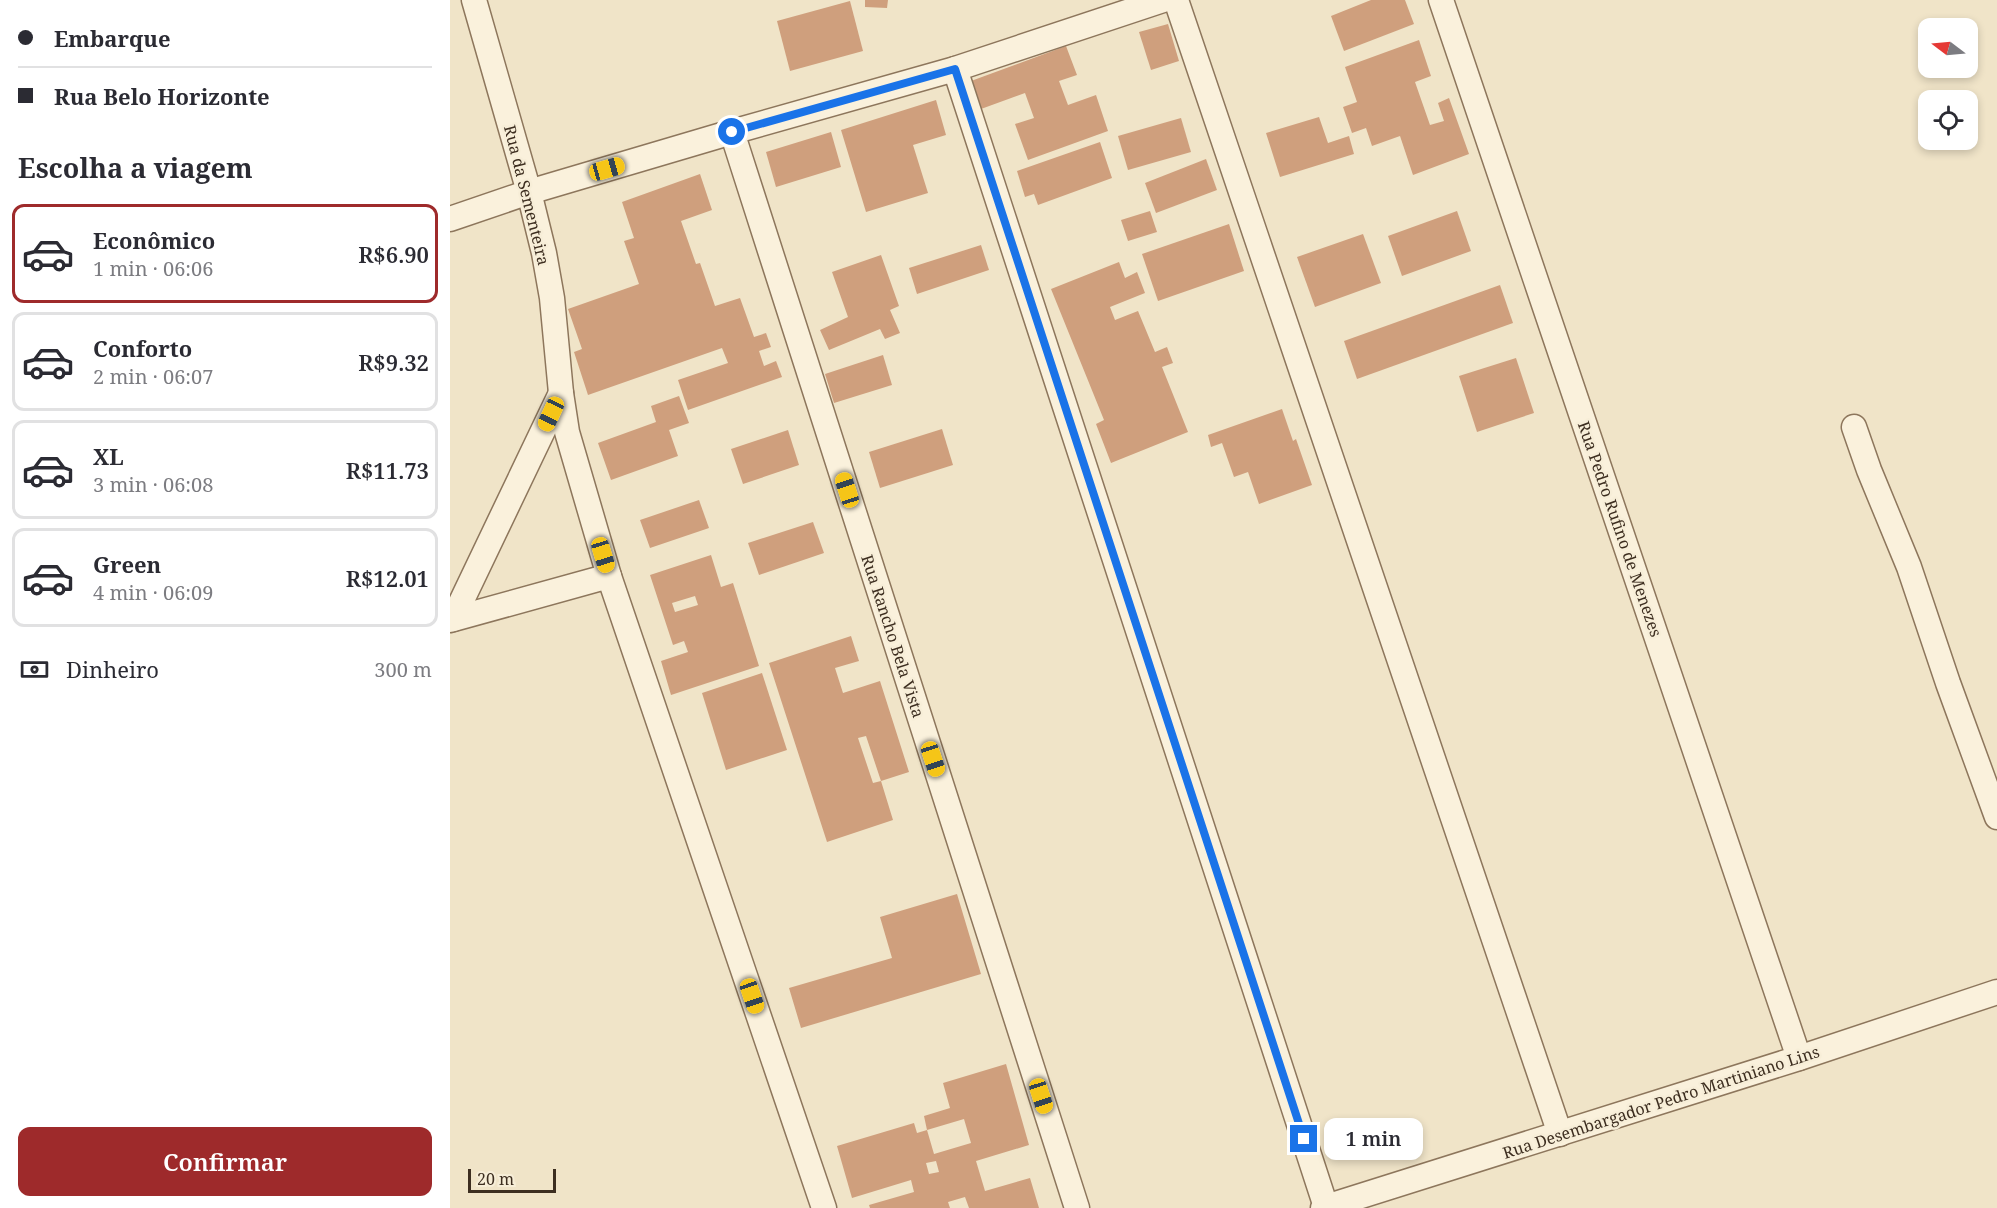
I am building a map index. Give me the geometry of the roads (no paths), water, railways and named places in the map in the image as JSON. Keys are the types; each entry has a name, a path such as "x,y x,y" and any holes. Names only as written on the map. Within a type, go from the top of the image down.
{"street":[{"name":"Rua da Sementeira","path":"474,0 529,192 552,298 561,393 569,442 609,576 824,1208"},
{"path":"450,219 529,192 955,69 1163,0"},
{"path":"1176,0 1560,1134"},
{"name":"Rua Pedro Rufino de Menezes","path":"1441,0 1798,1058"},
{"path":"955,69 1325,1208"},
{"name":"Rua Rancho Bela Vista","path":"732,132 1077,1208"},
{"path":"452,619 561,393"},
{"path":"1854,427 1909,567 1997,817"},
{"path":"452,619 609,576"},
{"name":"Rua Desembargador Pedro Martiniano Lins","path":"1325,1208 1798,1058 1997,992"}]}
